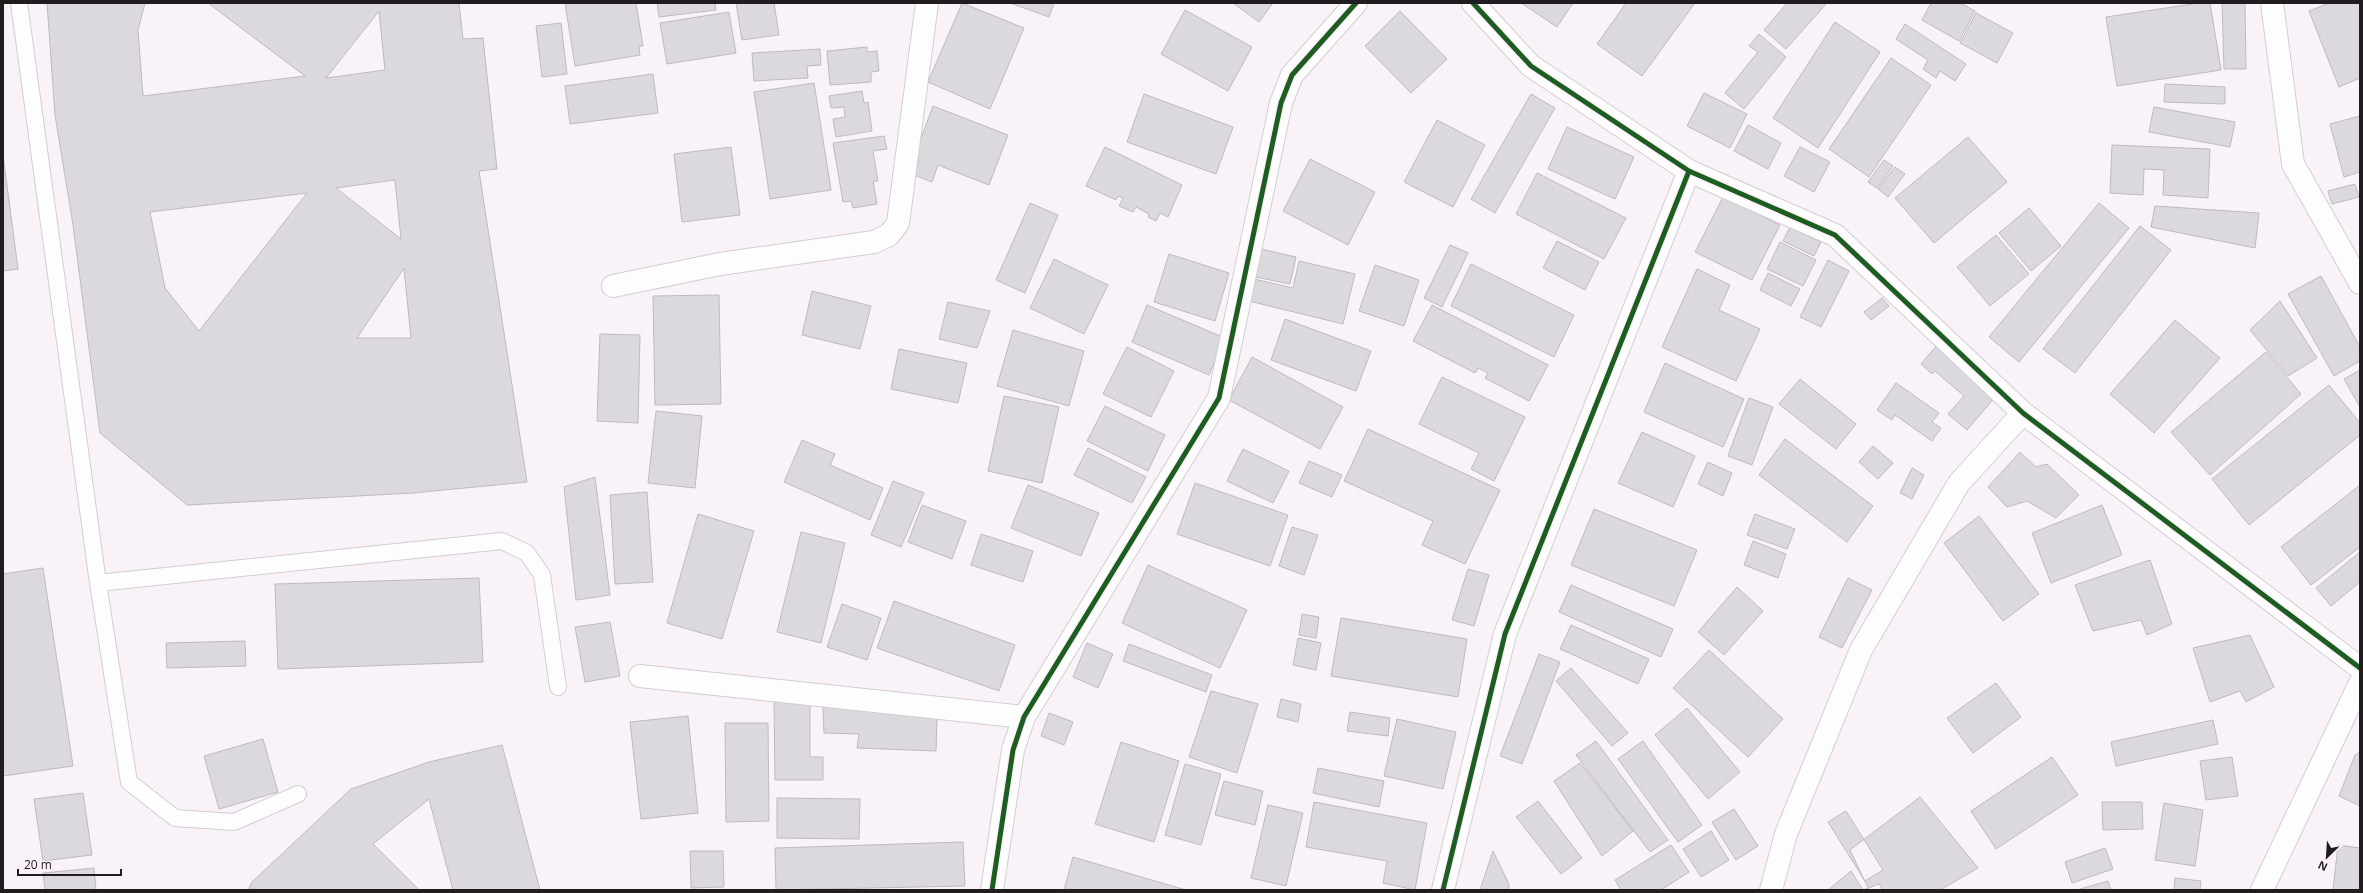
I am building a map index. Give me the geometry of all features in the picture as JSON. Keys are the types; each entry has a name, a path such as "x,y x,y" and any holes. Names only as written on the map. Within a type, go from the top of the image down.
{"street":[{"path":"613,286 720,264 874,242 889,235 898,223 927,3"},
{"path":"992,890 1013,750 1024,717 1219,398 1281,103 1292,75 1356,3"},
{"path":"1473,3 1531,66 1689,171 1835,235 2023,412 2360,668"},
{"path":"2272,3 2293,164 2360,283"},
{"path":"1443,890 1504,634 1689,171"},
{"path":"1771,890 1786,834 1861,650 1960,483 2023,412"},
{"path":"640,676 1024,717"},
{"path":"2262,890 2360,683"}],"lane":[{"path":"19,3 98,583 129,782 175,818 234,822 298,794"},
{"path":"98,583 502,541 527,553 542,575 558,687"}],"building":[{"path":"47,3 145,3 138,30 143,96 305,76 208,3 459,3 463,39 483,38 497,169 479,171 527,482 413,493 187,505 100,433 73,225 55,115","holes":["379,11 385,70 326,78","395,180 401,239 336,188","307,193 199,331 165,288 150,212","404,268 411,338 357,338"]},
{"path":"565,3 636,3 643,46 639,46 640,55 575,66"},
{"path":"657,3 715,3 716,10 659,17"},
{"path":"736,3 774,3 779,35 742,40"},
{"path":"962,3 1024,28 990,109 928,82"},
{"path":"1010,3 1054,3 1049,17"},
{"path":"1233,3 1273,3 1259,22"},
{"path":"1521,3 1573,3 1557,27"},
{"path":"1626,3 1695,3 1642,76 1597,44"},
{"path":"1787,3 1827,3 1786,49 1764,30"},
{"path":"1931,3 1960,3 1975,11 1959,41 1922,20"},
{"path":"2199,3 2210,3 2221,70 2117,86 2106,17"},
{"path":"2222,3 2245,3 2246,69 2224,69"},
{"path":"2329,3 2360,3 2360,78 2339,87 2309,11"},
{"path":"1185,10 1252,47 1228,91 1161,54"},
{"path":"1400,11 1447,59 1411,93 1365,46"},
{"path":"729,12 736,53 667,64 660,23"},
{"path":"1976,13 2013,33 1997,63 1960,43"},
{"path":"1835,22 1880,52 1818,148 1773,118"},
{"path":"561,23 567,74 542,77 536,26"},
{"path":"1905,24 1966,64 1955,81 1940,71 1936,78 1923,69 1928,60 1896,39"},
{"path":"1759,34 1786,57 1744,109 1725,93 1758,52 1749,46"},
{"path":"867,47 867,52 877,51 879,71 871,72 871,82 830,85 827,51"},
{"path":"820,49 821,65 807,66 808,78 754,81 752,53"},
{"path":"1891,58 1931,85 1869,177 1829,149"},
{"path":"653,74 658,113 570,124 565,86"},
{"path":"814,83 831,190 770,199 754,92"},
{"path":"2165,84 2225,87 2225,104 2164,102"},
{"path":"862,91 864,103 868,102 872,131 836,137 833,119 845,117 844,107 831,108 829,96"},
{"path":"1704,93 1747,114 1730,148 1687,126"},
{"path":"1144,94 1233,127 1216,174 1127,142"},
{"path":"1531,94 1555,108 1495,213 1471,199"},
{"path":"933,106 1008,135 989,185 938,165 932,182 914,175 919,160 914,157"},
{"path":"2154,107 2235,122 2230,147 2149,132"},
{"path":"2360,116 2360,172 2344,177 2330,124"},
{"path":"1437,120 1485,145 1453,207 1404,182"},
{"path":"1748,125 1781,143 1768,169 1734,151"},
{"path":"1567,127 1634,157 1615,199 1548,169"},
{"path":"884,136 887,149 873,151 878,181 873,181 877,204 853,208 851,201 843,202 833,143"},
{"path":"1968,137 2007,182 1934,243 1895,198"},
{"path":"2112,145 2210,149 2208,198 2163,195 2164,170 2144,169 2143,195 2110,193"},
{"path":"731,147 740,215 682,222 674,154"},
{"path":"1105,147 1182,185 1168,217 1160,213 1156,221 1148,217 1149,214 1136,207 1133,212 1119,206 1123,198 1118,196 1116,200 1086,186"},
{"path":"1800,147 1830,162 1814,192 1784,176"},
{"path":"3,155 18,269 3,271"},
{"path":"1310,159 1375,192 1348,245 1283,211"},
{"path":"1884,160 1893,166 1877,188 1868,182"},
{"path":"1895,167 1905,174 1888,197 1878,189"},
{"path":"1537,173 1626,218 1604,259 1516,214"},
{"path":"2355,184 2359,197 2332,204 2328,191"},
{"path":"1723,197 1780,225 1752,280 1695,252"},
{"path":"1030,203 1058,215 1025,293 996,280"},
{"path":"2099,203 2129,228 2019,362 1989,337"},
{"path":"2155,206 2259,213 2255,248 2151,227"},
{"path":"2029,208 2061,246 2031,271 1999,233"},
{"path":"2140,226 2171,250 2075,373 2043,349"},
{"path":"1790,227 1821,242 1814,256 1783,241"},
{"path":"1996,235 2029,274 1990,306 1957,267"},
{"path":"1557,241 1599,262 1585,290 1543,268"},
{"path":"1780,242 1816,260 1803,286 1767,269"},
{"path":"1450,245 1468,253 1442,307 1424,298"},
{"path":"1261,249 1296,257 1290,284 1255,277"},
{"path":"1169,254 1229,273 1215,321 1154,302"},
{"path":"1054,259 1108,285 1084,334 1030,308"},
{"path":"1828,260 1849,271 1821,327 1800,317"},
{"path":"1299,261 1355,274 1343,324 1249,301 1254,279 1293,288"},
{"path":"1471,264 1574,315 1554,357 1451,306"},
{"path":"1375,265 1419,280 1404,326 1359,311"},
{"path":"1697,269 1730,285 1719,310 1760,329 1736,381 1662,347"},
{"path":"1768,273 1800,289 1791,306 1760,290"},
{"path":"2321,276 2360,347 2360,361 2334,376 2288,294"},
{"path":"812,291 871,306 860,349 802,335"},
{"path":"719,295 721,404 655,405 653,296"},
{"path":"1882,298 1889,306 1871,320 1864,312"},
{"path":"2280,301 2317,358 2288,376 2250,330"},
{"path":"948,302 990,311 977,348 939,339"},
{"path":"1147,305 1225,338 1209,375 1132,342"},
{"path":"1432,305 1548,365 1529,401 1485,378 1488,373 1478,368 1475,373 1413,341"},
{"path":"1285,319 1371,351 1356,391 1271,360"},
{"path":"2175,320 2220,358 2154,433 2110,394"},
{"path":"1013,330 1084,351 1069,406 997,386"},
{"path":"600,334 640,335 638,423 597,421"},
{"path":"1937,345 1996,396 1967,430 1948,414 1964,396 1935,371 1932,374 1921,364"},
{"path":"1127,347 1174,371 1151,417 1103,394"},
{"path":"899,349 967,363 958,403 891,389"},
{"path":"2266,352 2301,394 2210,475 2171,432"},
{"path":"1252,357 1343,407 1320,449 1229,400"},
{"path":"1665,363 1744,399 1723,447 1644,412"},
{"path":"2360,370 2360,407 2344,379"},
{"path":"1442,377 1525,417 1494,481 1471,469 1479,453 1419,424"},
{"path":"1800,379 1856,424 1836,449 1779,404"},
{"path":"1896,383 1939,413 1932,422 1941,428 1932,441 1895,415 1892,420 1877,410"},
{"path":"2329,385 2360,423 2360,435 2249,525 2212,479"},
{"path":"1004,396 1059,407 1042,483 988,471"},
{"path":"1749,398 1773,407 1752,465 1728,456"},
{"path":"1105,406 1165,435 1148,471 1087,441"},
{"path":"656,411 702,416 695,488 648,483"},
{"path":"1368,429 1500,490 1465,564 1422,545 1433,521 1344,481"},
{"path":"1642,432 1695,456 1673,507 1618,483"},
{"path":"1785,439 1873,506 1847,542 1759,475"},
{"path":"802,440 835,454 830,465 883,488 870,520 784,482"},
{"path":"1873,446 1893,463 1878,479 1859,462"},
{"path":"1088,448 1146,477 1132,503 1074,475"},
{"path":"1243,449 1289,471 1273,503 1227,481"},
{"path":"2020,452 2036,467 2047,464 2079,495 2056,518 2027,501 2007,507 1988,487"},
{"path":"1309,461 1342,475 1332,497 1299,483"},
{"path":"1708,462 1732,473 1723,496 1698,484"},
{"path":"1912,468 1924,475 1912,499 1900,493"},
{"path":"595,477 610,595 576,600 564,487"},
{"path":"893,481 924,493 901,547 871,535"},
{"path":"1195,483 1288,515 1270,566 1177,534"},
{"path":"1028,485 1099,513 1081,556 1011,528"},
{"path":"2360,485 2360,547 2311,585 2281,547"},
{"path":"647,492 653,582 615,584 610,495"},
{"path":"922,505 966,521 952,559 908,542"},
{"path":"2102,505 2122,555 2051,583 2032,533"},
{"path":"1594,509 1697,550 1674,606 1571,565"},
{"path":"698,514 754,531 722,639 667,623"},
{"path":"1755,514 1795,529 1787,549 1747,535"},
{"path":"1979,516 2039,594 2003,621 1944,543"},
{"path":"1292,527 1318,535 1304,575 1279,566"},
{"path":"801,532 845,543 821,643 777,632"},
{"path":"981,534 1033,551 1023,582 971,565"},
{"path":"1753,541 1786,554 1778,578 1744,565"},
{"path":"2360,552 2360,582 2331,606 2316,588"},
{"path":"2150,560 2172,624 2147,635 2141,620 2093,631 2075,585"},
{"path":"1148,565 1247,610 1220,668 1122,623"},
{"path":"43,568 73,766 3,776 3,574"},
{"path":"1468,569 1489,575 1474,626 1452,620"},
{"path":"479,578 483,662 278,669 275,584"},
{"path":"1848,578 1872,590 1842,648 1819,637"},
{"path":"1571,585 1673,629 1661,657 1559,612"},
{"path":"1737,587 1763,611 1724,655 1698,632"},
{"path":"894,601 1015,645 999,691 877,648"},
{"path":"842,604 881,618 867,660 827,647"},
{"path":"1302,614 1319,617 1316,638 1299,635"},
{"path":"1341,618 1467,639 1458,697 1331,676"},
{"path":"610,622 620,676 585,682 575,627"},
{"path":"1571,625 1649,659 1638,684 1560,649"},
{"path":"2250,635 2274,687 2246,702 2240,691 2210,702 2193,648"},
{"path":"1298,638 1321,643 1316,670 1293,665"},
{"path":"245,641 246,666 167,668 166,643"},
{"path":"1087,643 1113,654 1098,688 1073,677"},
{"path":"1129,644 1212,675 1206,692 1123,661"},
{"path":"1709,650 1783,719 1748,757 1673,688"},
{"path":"1539,654 1560,662 1522,764 1500,756"},
{"path":"1571,668 1628,733 1612,746 1556,681"},
{"path":"1996,683 2021,717 1973,753 1947,718"},
{"path":"1211,691 1258,704 1237,773 1189,757"},
{"path":"774,699 810,702 810,757 823,757 823,780 775,780"},
{"path":"1281,699 1301,704 1298,722 1277,717"},
{"path":"823,707 937,715 936,751 857,748 859,734 824,733"},
{"path":"1687,708 1740,772 1708,799 1655,735"},
{"path":"1350,712 1390,718 1388,736 1347,731"},
{"path":"1049,713 1073,722 1064,745 1041,736"},
{"path":"688,716 698,813 641,819 630,722"},
{"path":"1397,719 1456,732 1443,789 1384,776"},
{"path":"2213,720 2218,744 2116,766 2111,742"},
{"path":"725,723 768,723 769,821 726,822"},
{"path":"263,739 278,792 219,809 204,756"},
{"path":"1596,741 1668,840 1650,852 1576,755"},
{"path":"1643,741 1702,825 1678,842 1618,759"},
{"path":"1121,742 1179,761 1154,842 1095,824"},
{"path":"502,745 540,890 453,890 429,799 373,844 419,890 248,890 252,882 351,789 429,762"},
{"path":"2360,752 2360,806 2339,796 2355,755"},
{"path":"2052,757 2078,795 1996,849 1971,811"},
{"path":"2232,757 2238,796 2206,800 2200,761"},
{"path":"1580,763 1633,831 1602,856 1554,781"},
{"path":"1185,764 1221,774 1201,845 1165,835"},
{"path":"1318,768 1384,781 1379,807 1313,793"},
{"path":"1224,781 1263,791 1255,825 1215,815"},
{"path":"83,793 92,855 43,861 34,799"},
{"path":"1920,797 1978,868 1940,890 1869,890 1850,850"},
{"path":"777,798 860,799 859,839 777,838"},
{"path":"1538,801 1582,858 1561,874 1516,817"},
{"path":"1314,802 1427,823 1415,890 1383,883 1387,861 1306,847"},
{"path":"2102,802 2142,802 2143,829 2103,830"},
{"path":"2164,803 2203,810 2195,866 2155,860"},
{"path":"1268,805 1303,813 1286,886 1251,878"},
{"path":"1734,809 1758,846 1736,860 1712,822"},
{"path":"1846,811 1883,870 1865,881 1828,822"},
{"path":"1711,831 1729,860 1701,877 1683,849"},
{"path":"963,842 965,886 776,890 775,848"},
{"path":"1671,845 1689,872 1661,890 1621,890 1615,880"},
{"path":"2338,845 2360,848 2360,890 2333,890"},
{"path":"2105,848 2113,869 2072,883 2065,862"},
{"path":"690,851 723,851 724,887 691,888"},
{"path":"1493,851 1509,884 1509,890 1480,890"},
{"path":"1073,857 1186,890 1064,890"},
{"path":"94,868 96,890 45,890 43,873"},
{"path":"1851,871 1863,890 1828,890"},
{"path":"2175,878 2201,881 2200,890 2174,890"},
{"path":"2108,881 2111,890 2077,890"},
{"path":"1879,884 1883,890 1863,890"}],"cycle path":[{"path":"992,890 1013,750 1024,717 1219,398 1281,103 1292,75 1356,3"},
{"path":"1473,3 1531,66 1689,171 1835,235 2023,413 2360,668"},
{"path":"1443,890 1505,634 1689,171"}]}
